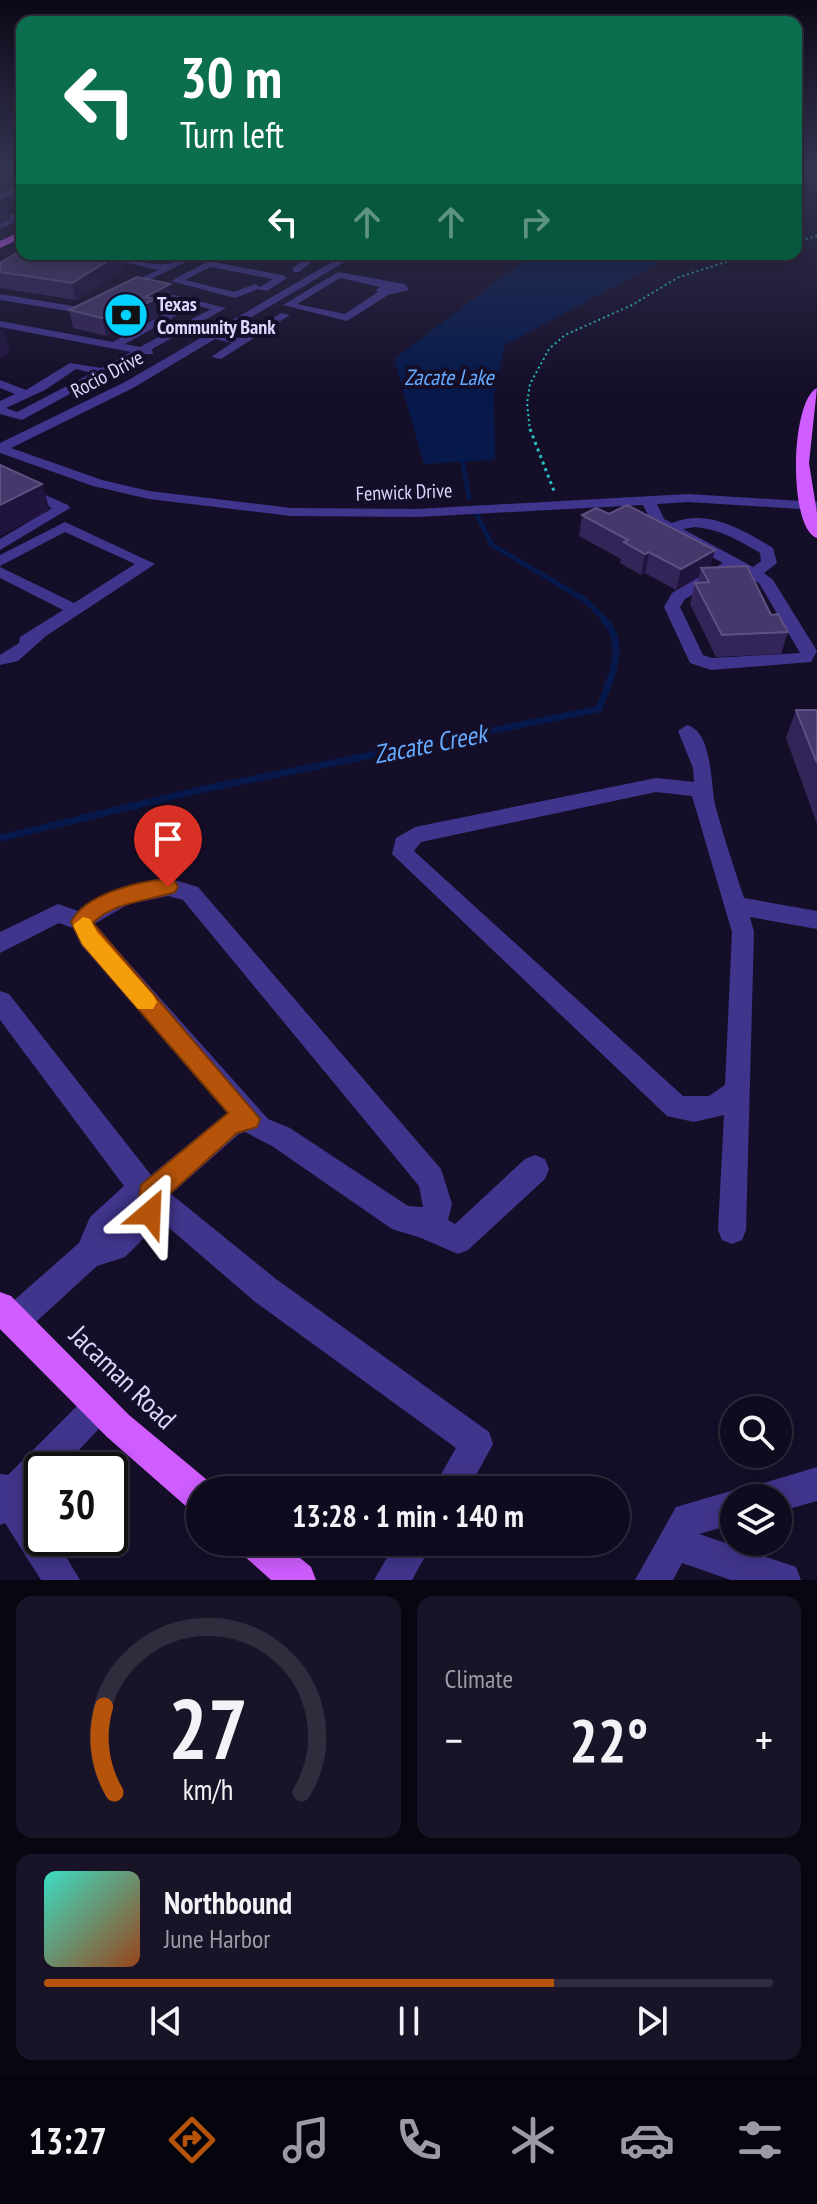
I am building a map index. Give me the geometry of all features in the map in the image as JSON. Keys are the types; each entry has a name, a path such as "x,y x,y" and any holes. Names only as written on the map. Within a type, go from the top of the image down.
{"main road":[{"path":"817,392 804,437 817,534"},
{"name":"Jacaman Road","path":"7,1314 99,1406 186,1484"},
{"path":"270,1556 298,1580"}],"street":[{"path":"132,260 285,293"},
{"path":"0,312 56,321 185,260"},
{"path":"245,260 334,277 386,288 347,318 288,305 334,277"},
{"path":"296,270 309,260"},
{"name":"Rocio Drive","path":"0,448 103,398 342,260"},
{"path":"209,264 282,278 235,295 176,283 191,273 209,264"},
{"path":"0,408 18,417 221,308 154,293"},
{"path":"0,297 77,310"},
{"path":"117,344 194,302"},
{"path":"217,357 285,315"},
{"path":"157,322 241,342"},
{"path":"0,324 117,344 174,358"},
{"path":"27,328 9,339 127,360"},
{"path":"0,408 74,365 105,372"},
{"path":"0,384 26,394"},
{"name":"Fenwick Drive","path":"0,448 98,483 149,495 291,512 417,513 648,499 718,498 811,506"},
{"path":"0,479 63,508 0,545"},
{"path":"648,499 658,522 765,580 808,637 809,652 805,658 711,664 696,659 672,607 678,596 733,564"},
{"path":"671,529 679,524 726,527 768,551 769,563 753,574"},
{"path":"0,561 65,526 147,564 15,648"},
{"path":"0,572 75,610"},
{"path":"687,731 703,768 706,799 743,932 732,1230"},
{"path":"706,799 700,790 656,785 415,835 403,844 403,854 676,1107 698,1112 722,1105 738,1090"},
{"path":"81,922 92,911 147,889 168,887 190,893 431,1179 438,1204 436,1215 424,1224"},
{"path":"735,905 817,920"},
{"path":"0,943 58,913 81,922 89,938 248,1119 402,1219 424,1224 458,1240 535,1169"},
{"path":"0,1001 128,1171 150,1194 265,1290 477,1444 458,1476"},
{"path":"7,1314 89,1253 115,1247 150,1213 150,1194 231,1124 248,1119"},
{"path":"62,1580 3,1497 99,1406"},
{"path":"792,1491 817,1484"},
{"path":"653,1580 688,1519 720,1511"},
{"path":"674,1543 783,1580"},
{"path":"392,1580 407,1556"}],"path":[{"path":"556,495 531,436 527,403 530,384 549,349 570,332 632,305 679,277 732,260"}],"water":[{"name":"Zacate Lake","path":"525,260 665,260 505,345 494,393 495,460 424,464 394,359"}],"building":[{"path":"16,253 16,260 109,260 72,283 0,272 0,263"},
{"path":"137,277 170,284 145,297 155,299 139,307 130,304 102,318 69,310"},
{"path":"0,465 42,484 0,505"},
{"path":"627,505 715,550 681,569 649,552 645,554 624,542 628,540 582,515 596,508 609,514"},
{"path":"747,566 771,615 778,614 788,632 722,635 695,583 709,582 701,568"},
{"path":"796,710 817,710 817,763"}],"waterway":[{"name":"Zacate Creek","path":"461,452 469,498"},
{"name":"Zacate Creek","path":"476,513 492,545 585,600 603,618"},
{"name":"Zacate Creek","path":"0,838 204,789 599,709 612,674 616,651 611,628 603,618"}],"slow traffic":[{"path":"83,925 89,938 146,1002"}],"place":[{"name":"Texas Community Bank","path":"126,315"}],"route":[{"path":"150,1213 150,1194 231,1124 248,1119 89,938 81,922 92,911 147,889 168,887"}]}
